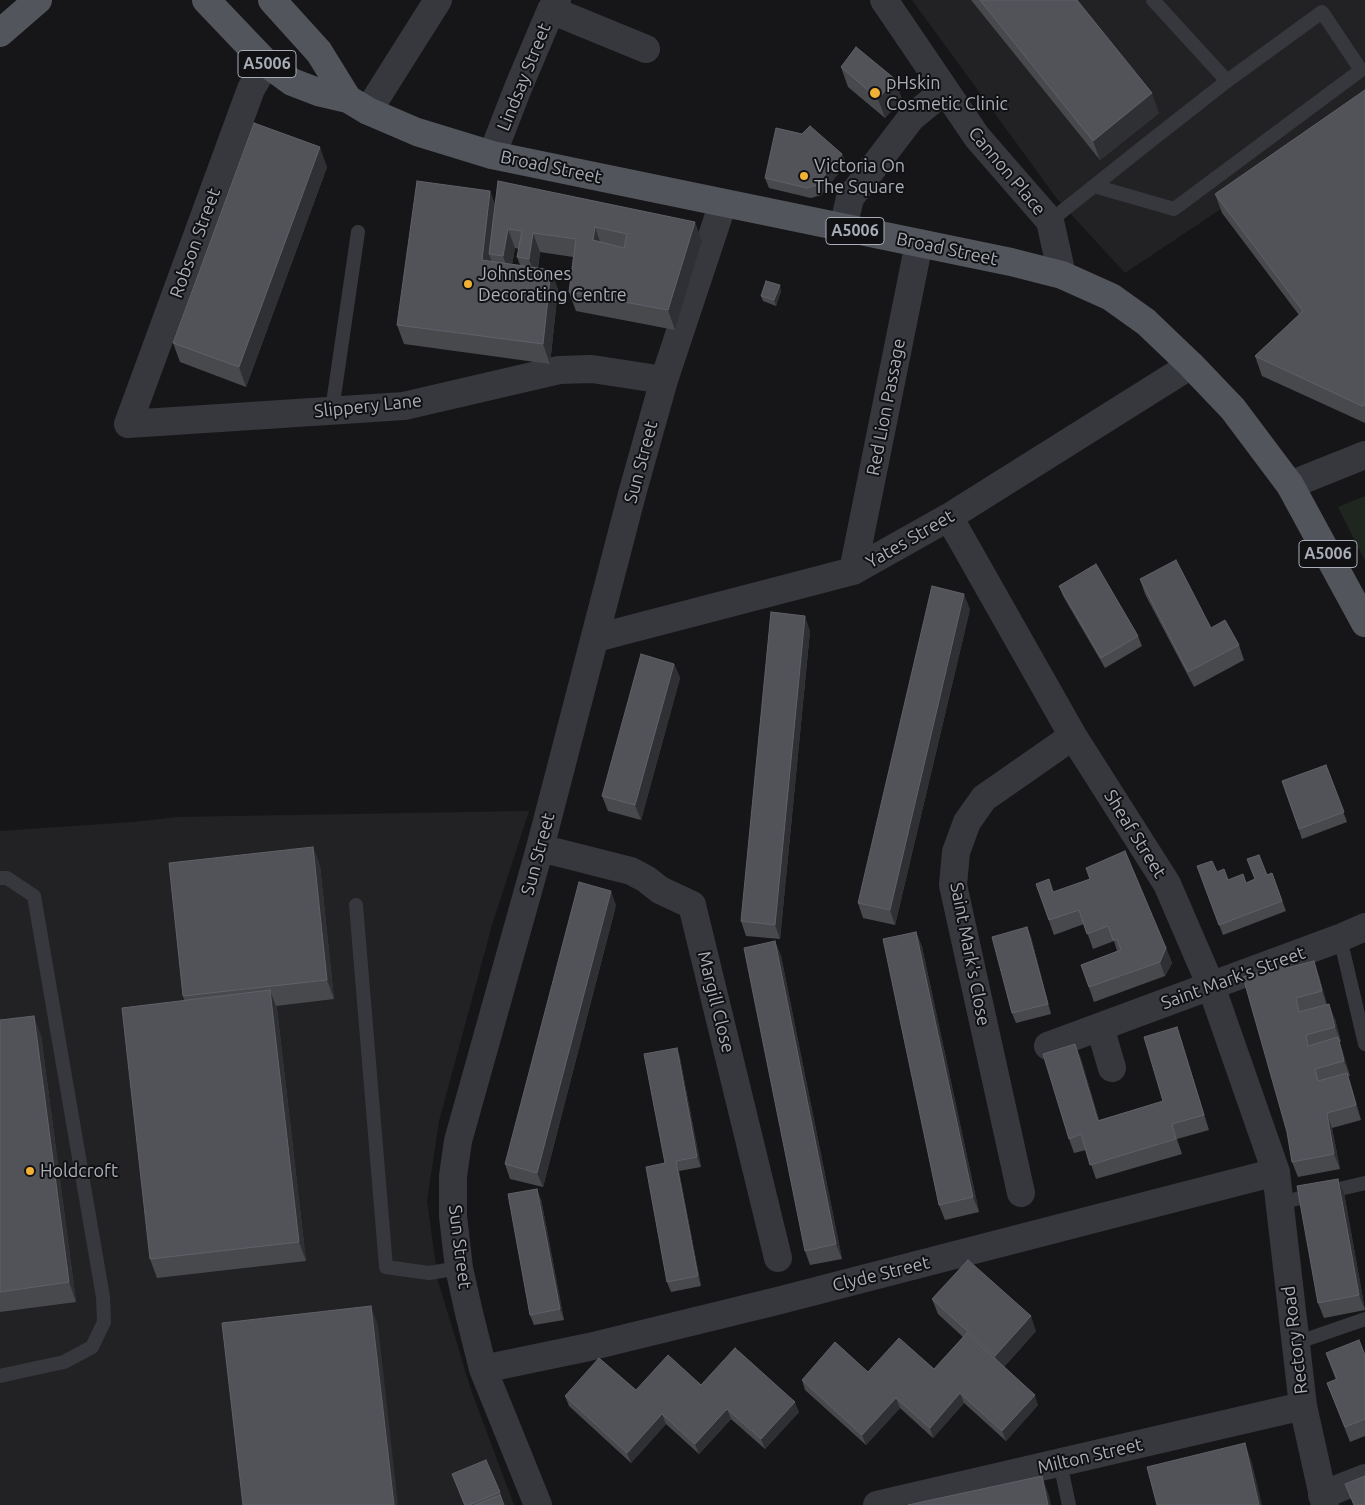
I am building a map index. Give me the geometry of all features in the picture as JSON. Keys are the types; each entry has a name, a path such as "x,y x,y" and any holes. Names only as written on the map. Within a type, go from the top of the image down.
{"main road":[{"path":"0,33 38,0"},
{"name":"Broad Street","path":"206,0 266,63 292,82 358,105 417,132 492,155 1011,262 1062,275 1110,297 1146,322 1233,409 1290,484 1365,623"},
{"name":"A5006","path":"272,0 319,52 358,105"}],"street":[{"path":"358,105 438,0"},
{"name":"Cannon Place","path":"884,0 977,137 1050,221 1062,275"},
{"path":"554,5 646,48"},
{"name":"Lindsay Street","path":"492,155 518,88 554,5"},
{"name":"Robson Street","path":"128,424 252,89 266,63"},
{"path":"843,228 850,198 911,118 945,90"},
{"name":"Sun Street","path":"538,1505 483,1369 460,1268 453,1216 454,1176 458,1141 540,848 632,494 664,380 723,203"},
{"name":"Red Lion Passage","path":"853,571 919,243"},
{"name":"Yates Street","path":"596,638 853,571 949,517 1191,365"},
{"name":"Slippery Lane","path":"128,424 404,406 559,370 592,369 664,380"},
{"path":"1290,484 1365,455"},
{"name":"Sheaf Street","path":"949,517 1073,736 1168,884 1211,986 1276,1172"},
{"name":"Saint Mark's Close","path":"1021,1193 954,885 956,852 967,822 984,798 1073,736"},
{"name":"Margill Close","path":"540,848 631,872 646,879 660,890 692,905 778,1258"},
{"name":"Saint Mark's Street","path":"1048,1046 1340,938 1365,927"},
{"path":"1100,1027 1112,1068"},
{"name":"Rectory Road","path":"1276,1172 1303,1406 1324,1500"},
{"name":"Clyde Street","path":"483,1369 589,1347 777,1301 1276,1172"},
{"name":"Milton Street","path":"877,1505 1303,1406"},
{"path":"1324,1500 1365,1478"}],"lane":[{"path":"1153,0 1227,81"},
{"path":"1050,221 1094,186 1227,81 1322,12 1361,70 1174,209 1094,186"},
{"path":"332,410 358,232"},
{"path":"0,878 7,878 34,896 103,1297 104,1322 92,1347 64,1362 0,1376"},
{"path":"356,905 386,1267 430,1273 460,1268"},
{"path":"1340,938 1365,1044"},
{"path":"1280,1203 1365,1183"},
{"path":"1296,1343 1365,1319"},
{"path":"1060,1463 1069,1505"}],"shaded area":[{"path":"912,0 1365,0 1365,113 1125,273 1058,200"},
{"path":"1365,496 1365,561 1338,507"},
{"path":"529,811 492,925 439,1121 427,1201 438,1281 471,1390 514,1505 0,1505 0,831 178,817"}],"building":[{"path":"980,0 1077,0 1152,93 1093,141"},
{"path":"856,47 895,79 878,99 841,67"},
{"path":"1365,90 1365,405 1362,406 1255,356 1303,311 1215,194"},
{"path":"254,123 320,147 239,367 173,343"},
{"name":"Victoria On The Square","path":"810,126 842,154 817,185 807,188 765,178 776,128 802,134"},
{"name":"Johnstones Decorating Centre","path":"417,181 490,191 482,260 551,270 543,344 397,325"},
{"path":"498,181 695,222 668,310 569,292 576,239 533,233 529,259 517,257 522,231 508,229 503,256 489,254","holes":["595,227 627,234 624,248 593,240"]},
{"path":"766,281 780,285 774,300 761,296"},
{"path":"1176,560 1211,628 1225,620 1239,645 1188,672 1140,579"},
{"path":"1096,564 1138,636 1101,658 1059,586"},
{"path":"932,586 964,594 890,910 858,903"},
{"path":"771,612 805,616 775,925 741,921"},
{"path":"641,654 674,664 635,805 602,796"},
{"path":"1326,765 1344,812 1299,829 1282,781"},
{"path":"313,847 327,980 183,996 169,863"},
{"path":"1125,851 1166,948 1160,962 1089,987 1081,965 1121,950 1117,939 1113,940 1108,926 1087,934 1079,910 1049,920 1036,884 1049,879 1053,892 1090,879 1086,868"},
{"path":"1259,855 1267,875 1272,873 1282,901 1219,925 1197,866 1212,861 1217,872 1224,869 1228,880 1243,874 1246,883 1255,879 1247,859"},
{"path":"579,882 611,891 537,1173 505,1164"},
{"path":"1027,927 1048,1004 1012,1013 992,937"},
{"path":"916,932 973,1197 939,1205 883,939"},
{"path":"775,941 836,1244 805,1251 744,948"},
{"path":"1314,961 1322,991 1296,998 1299,1012 1329,1004 1335,1027 1306,1035 1308,1046 1338,1037 1344,1061 1315,1069 1318,1081 1347,1073 1356,1105 1327,1113 1334,1154 1292,1162 1287,1132 1243,977 1287,965 1287,968"},
{"path":"270,990 299,1242 150,1259 122,1008"},
{"name":"Holdcroft","path":"34,1016 69,1282 0,1292 0,1020"},
{"path":"1177,1027 1204,1115 1172,1124 1176,1139 1090,1165 1081,1134 1069,1139 1043,1054 1075,1044 1098,1121 1163,1101 1144,1037"},
{"path":"677,1048 697,1157 676,1161 698,1276 667,1282 646,1167 665,1163 644,1054"},
{"path":"1338,1179 1359,1295 1318,1303 1297,1186"},
{"path":"537,1189 560,1309 530,1315 508,1194"},
{"path":"968,1260 1031,1316 995,1356 932,1299"},
{"path":"371,1306 394,1505 243,1505 222,1323"},
{"path":"967,1333 1035,1395 1002,1431 960,1393 930,1428 896,1398 862,1435 802,1380 835,1342 868,1372 899,1338 934,1369"},
{"path":"1359,1340 1365,1355 1365,1419 1345,1427 1327,1383 1337,1379 1326,1353"},
{"path":"735,1348 795,1402 761,1439 727,1409 695,1444 662,1414 627,1453 565,1396 599,1358 636,1390 668,1355 701,1385"},
{"path":"1245,1443 1259,1505 1157,1505 1147,1467"},
{"path":"486,1460 500,1492 465,1505 452,1474"},
{"path":"1042,1476 1048,1505 908,1505"},
{"path":"1365,1476 1365,1505 1354,1505 1345,1484"},
{"path":"500,1495 504,1505 475,1505"}],"place":[{"name":"pHskin Cosmetic Clinic","path":"875,93"},
{"name":"Victoria On The Square","path":"804,176"},
{"name":"Johnstones Decorating Centre","path":"468,284"},
{"name":"Holdcroft","path":"30,1171"}]}
